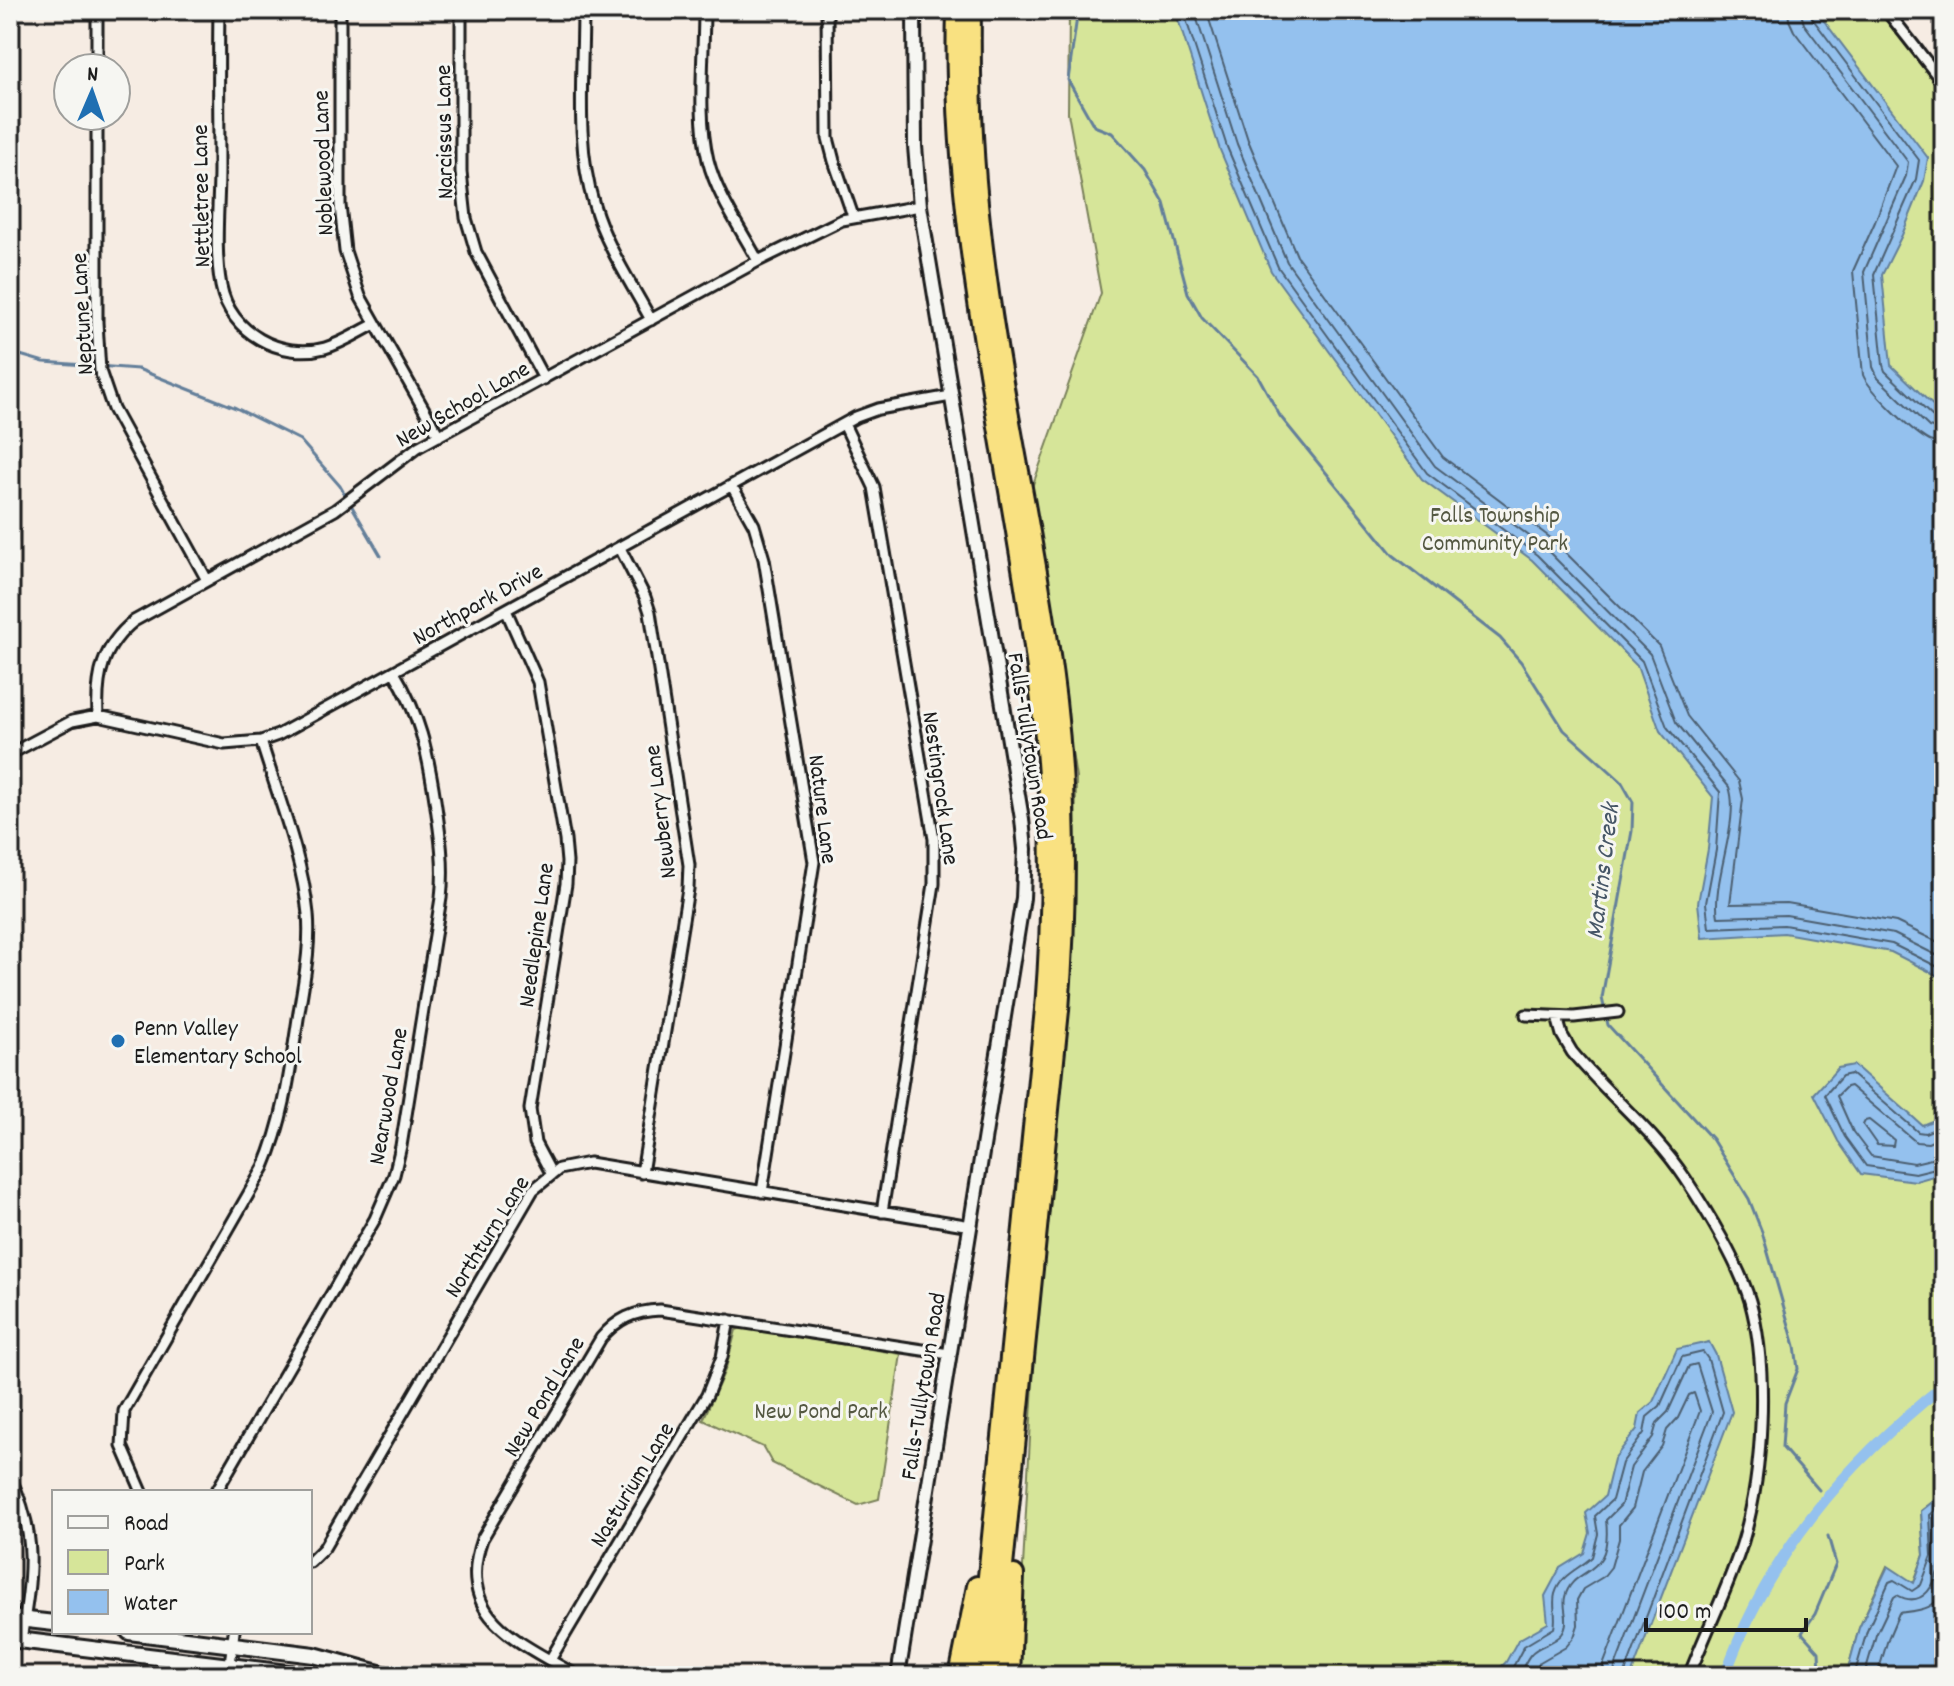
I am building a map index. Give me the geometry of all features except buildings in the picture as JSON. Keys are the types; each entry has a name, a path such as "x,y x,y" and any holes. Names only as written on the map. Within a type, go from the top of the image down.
{"highway":[{"path":"957,10 959,147 966,225 1037,663 1046,739 1051,830 1045,1009 978,1676"},
{"path":"971,10 971,107 980,223 1051,661 1060,738 1064,816 1062,971 992,1676"},
{"path":"1010,1676 1019,1412"},
{"path":"959,1676 997,1489"}],"main road":[{"path":"17,1618 52,1623"},
{"path":"164,1634 233,1638 314,1655 390,1676"},
{"path":"15,1639 312,1676"}],"street":[{"path":"97,10 97,52"},
{"name":"Nettletree Lane","path":"219,10 219,249 226,303 253,335 288,350 326,348 375,324"},
{"name":"Noblewood Lane","path":"340,10 342,228 350,270 375,324 439,436"},
{"name":"Narcissus Lane","path":"461,10 461,172 466,218 476,252 544,379"},
{"path":"583,10 583,140 588,186 606,237 651,320"},
{"path":"704,10 704,137 708,161 721,194 758,261"},
{"path":"827,10 828,138 853,216"},
{"name":"Falls-Tullytown Road","path":"898,1676 1023,898 1025,849 920,206 915,146 914,10"},
{"path":"1886,10 1944,84"},
{"name":"Neptune Lane","path":"97,132 100,371 113,409 207,580"},
{"name":"New School Lane","path":"98,716 100,668 113,642 134,621 335,510 400,460 439,436 758,261 853,216 920,206"},
{"name":"Northpark Drive","path":"10,754 72,721 98,716 224,744 261,741 278,735 867,412 951,396"},
{"name":"Nestingrock Lane","path":"844,424 874,487 934,839 934,884 882,1212"},
{"name":"Nature Lane","path":"732,486 754,525 764,559 814,862 762,1192"},
{"path":"10,517 10,541"},
{"name":"Newberry Lane","path":"620,548 650,612 689,865 686,905 642,1173"},
{"name":"Needlepine Lane","path":"506,610 538,682 565,840 566,884 530,1109 535,1143 551,1173"},
{"name":"Nearwood Lane","path":"217,1490 375,1219 394,1175 401,1146 444,863 426,746 408,695 394,672"},
{"path":"141,1490 122,1446 124,1411 262,1170 280,1124 295,1042 308,958 308,914 296,858 261,741"},
{"path":"1526,1015 1557,1017 1618,1012"},
{"path":"1557,1017 1562,1035 1572,1052 1684,1176 1734,1263 1749,1299 1756,1330 1760,1432 1754,1499 1733,1570 1689,1676"},
{"name":"Northturn Lane","path":"312,1560 324,1548 533,1190 551,1173 585,1163 971,1226"},
{"name":"New Pond Lane","path":"577,1676 507,1635 487,1615 475,1578 476,1555 482,1539 610,1327 632,1314 660,1310 949,1354"},
{"name":"Nasturium Lane","path":"550,1660 707,1395 722,1357 729,1320"},
{"path":"10,1477 26,1514 30,1564 15,1639"},
{"path":"230,1664 233,1638"}],"green space":[{"name":"Falls Township Community Park","path":"1069,10 1878,10 1944,95 1944,1493 1921,1511 1924,1555 1913,1584 1887,1566 1859,1628 1846,1676 1017,1676 1037,1310 1074,926 1076,778 1031,490 1101,293 1068,113"},
{"name":"New Pond Park","path":"742,1328 901,1354 879,1499 858,1505 772,1463 763,1447 703,1420 726,1368 736,1330"}],"water":[{"path":"1175,10 1815,10 1821,17 1928,158 1924,181 1882,275 1891,365 1944,416 1944,979 1891,952 1784,933 1702,938 1698,903 1713,797 1660,731 1637,666 1532,560 1422,479 1271,271 1220,150"},
{"path":"1854,1065 1922,1125 1944,1116 1944,1173 1916,1181 1861,1174 1838,1141 1814,1094 1838,1068"},
{"path":"1709,1342 1716,1355 1732,1412 1631,1676 1492,1676 1506,1662 1518,1640 1548,1623 1545,1596 1560,1568 1584,1553 1590,1533 1586,1513 1605,1496 1614,1459 1637,1429 1640,1413 1653,1402 1677,1349"},
{"path":"1944,1493 1944,1676 1846,1676 1859,1628 1888,1566 1914,1583 1924,1555 1921,1511"}],"waterway":[{"name":"Martins Creek","path":"1078,10 1068,80 1094,126 1112,133 1145,170 1164,203 1188,293 1202,318 1258,376 1280,416 1393,555 1500,638 1521,662 1564,730 1621,781 1633,802 1632,831 1602,998 1608,1025 1712,1139 1749,1199 1762,1232 1795,1346 1798,1369 1785,1403 1782,1447 1819,1490"},
{"path":"10,352 44,362 138,369 236,408 300,440 340,486 381,556"},
{"path":"1725,1676 1742,1632 1763,1591 1813,1515 1874,1447 1944,1385"},
{"name":"Martins Creek","path":"1810,1676 1820,1672 1819,1652 1802,1633 1815,1614 1836,1564 1828,1536"}],"place":[{"name":"Penn Valley Elementary School","path":"118,1041"}]}
